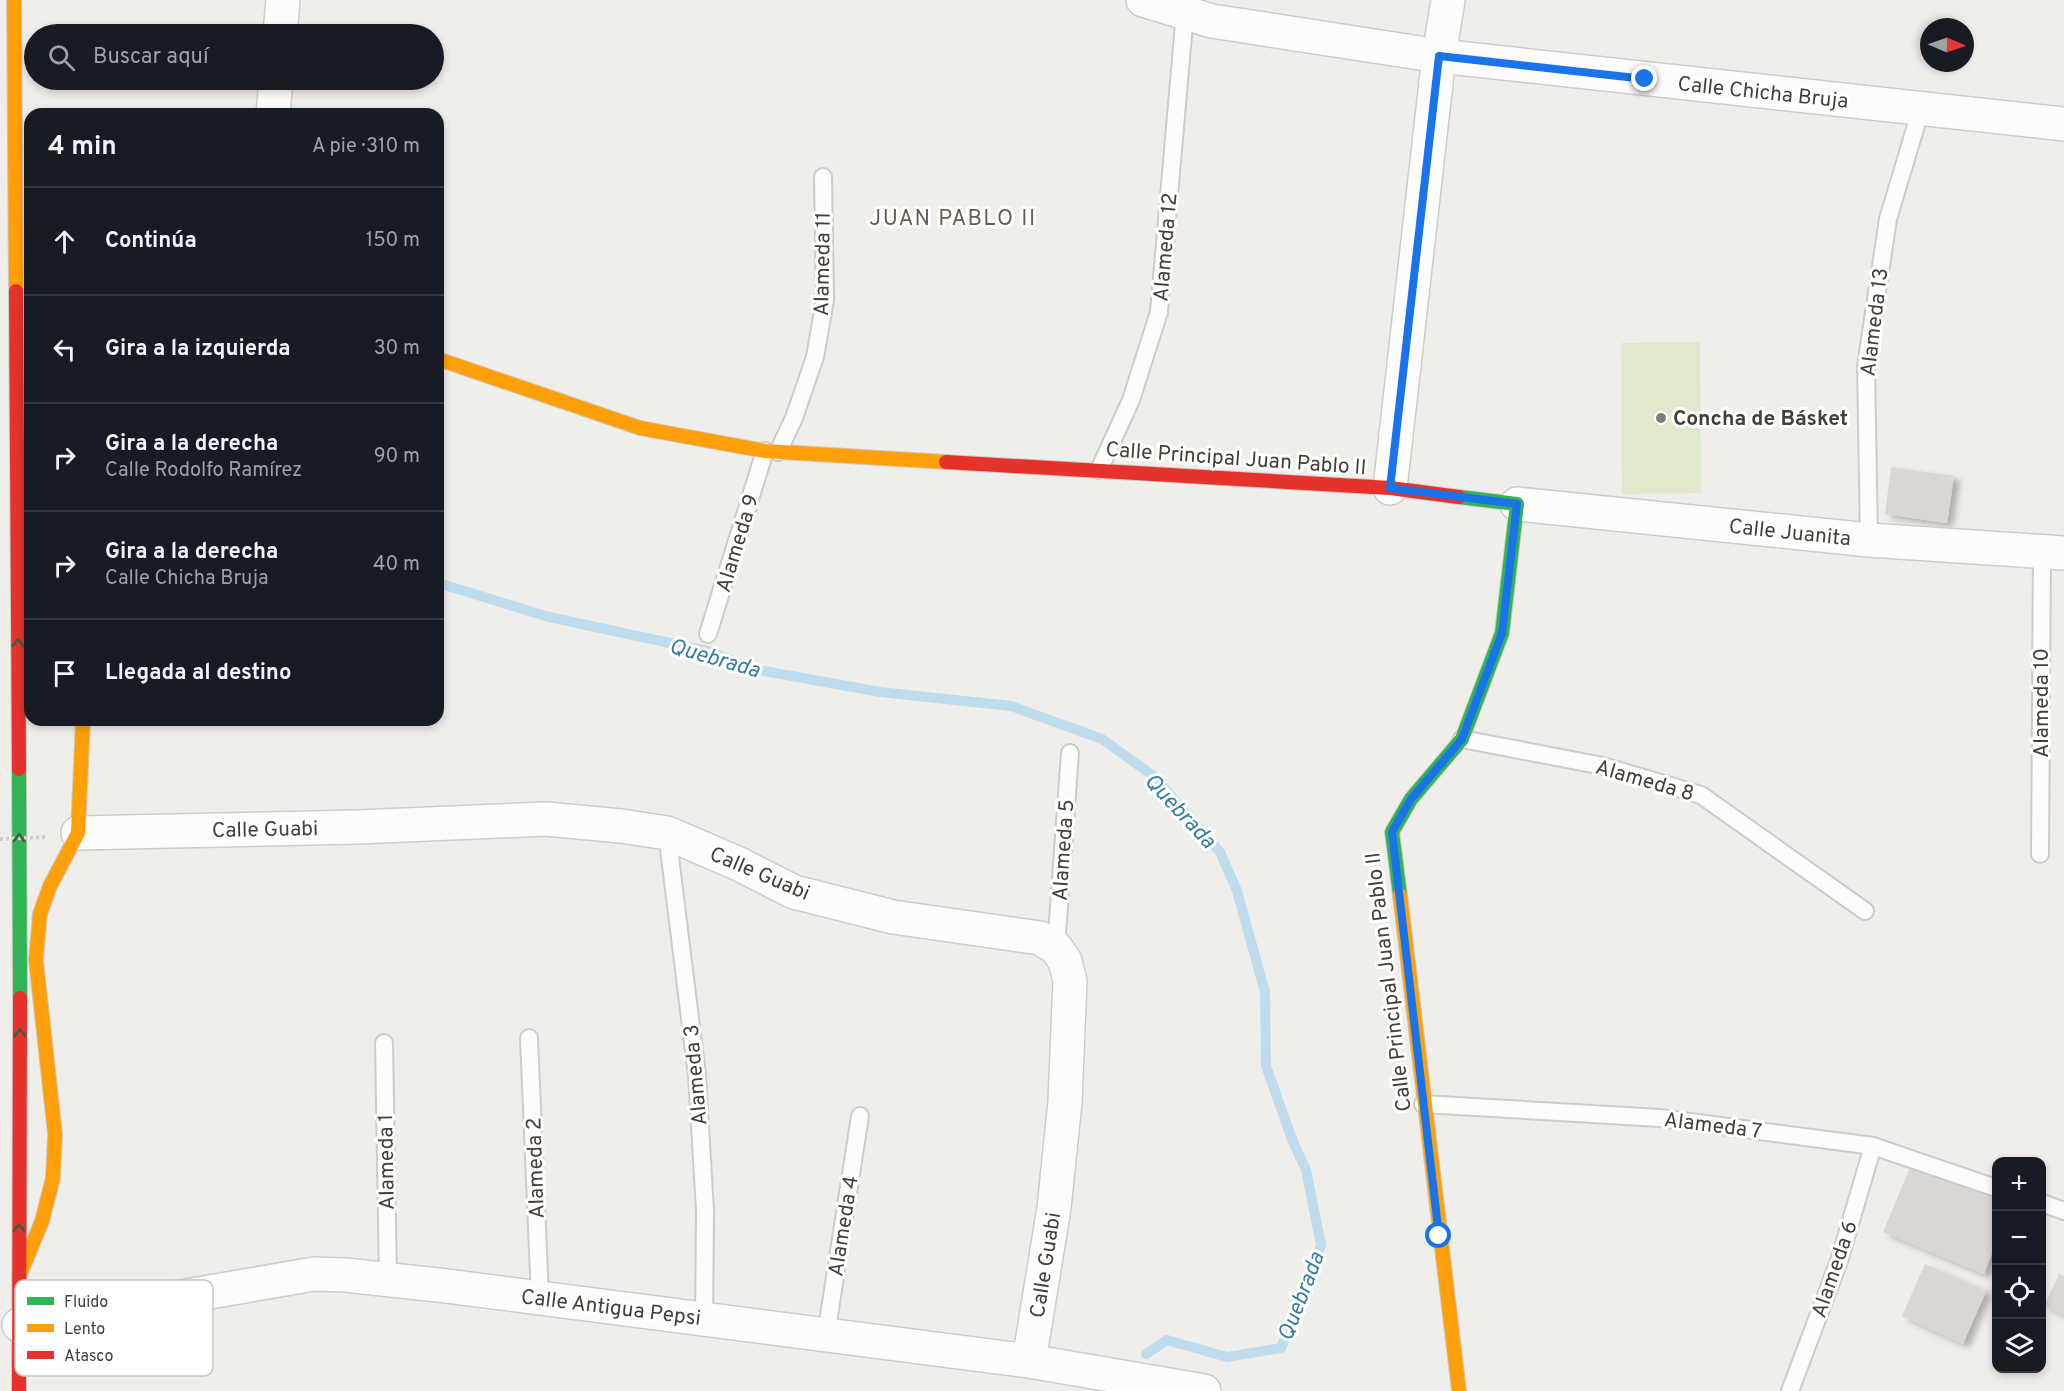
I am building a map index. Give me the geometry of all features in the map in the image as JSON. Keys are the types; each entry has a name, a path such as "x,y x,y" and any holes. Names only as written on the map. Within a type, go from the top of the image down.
{"main road":[{"path":"14,0 20,990 19,1277"},
{"name":"Calle Principal Juan Pablo II","path":"444,361 640,428 772,452 1390,488 1517,504 1502,633 1462,739 1411,799 1392,832 1459,1391"},
{"path":"19,1277 42,1221 53,1178 55,1134 36,960 40,914 63,835 82,726"}],"street":[{"path":"281,24 283,0"},
{"name":"Calle Chicha Bruja","path":"1143,0 1212,21 1439,56 2064,124"},
{"path":"1390,488 1439,56 1448,0"},
{"path":"274,108 275,90"},
{"name":"Calle Juanita","path":"1517,504 1869,540 2053,553"},
{"name":"Calle Guabi","path":"63,835 546,819 667,833 739,864 794,892 893,917 1040,938 1056,948 1065,961 1070,981 1065,1102 1054,1208 1029,1361"},
{"name":"Calle Antigua Pepsi","path":"213,1291 314,1274 388,1280 1029,1361 1204,1391"}],"lane":[{"name":"Alameda 12","path":"1099,470 1131,400 1159,312 1185,12"},
{"name":"Alameda 13","path":"1869,540 1866,366 1888,219 1921,109"},
{"name":"Alameda 11","path":"772,452 794,418 815,357 825,300 823,177"},
{"name":"Alameda 9","path":"708,634 772,452"},
{"name":"Alameda 10","path":"2040,854 2053,553"},
{"name":"Alameda 8","path":"1462,739 1603,766 1701,795 1865,911"},
{"name":"Alameda 5","path":"1056,948 1070,753"},
{"name":"Alameda 3","path":"667,833 697,1075 705,1211 704,1319"},
{"name":"Alameda 2","path":"529,1038 540,1298"},
{"name":"Alameda 1","path":"384,1043 388,1280"},
{"name":"Alameda 7","path":"1423,1104 1660,1118 1873,1146 1992,1187"},
{"name":"Alameda 4","path":"826,1335 860,1116"},
{"name":"Alameda 6","path":"1790,1391 1839,1261 1873,1146"},
{"path":"2046,1204 2064,1211"}],"path":[{"path":"0,839 63,835"}],"green space":[{"name":"Concha de Básket","path":"1700,342 1701,493 1622,494 1621,343"}],"building":[{"path":"1891,467 1954,476 1947,523 1885,514"},
{"path":"1911,1165 1992,1198 1992,1253 1984,1274 1883,1232"},
{"path":"1925,1264 1986,1291 1963,1344 1902,1316"},
{"path":"2059,1274 2064,1276 2064,1315 2046,1307 2046,1302"}],"waterway":[{"name":"Quebrada","path":"444,585 549,617 712,652 753,669 880,692 1011,706 1102,739 1155,777 1220,852 1237,891 1265,992 1266,1066 1293,1142 1306,1170 1321,1245 1301,1303 1281,1348 1227,1357 1167,1340 1146,1354"}],"traffic: fast":[{"path":"1400,895 1392,832 1411,799 1462,739 1502,633 1517,504 1459,497"},
{"path":"19,769 20,998"}],"traffic: slow":[{"path":"14,0 16,291"},
{"path":"444,361 640,428 765,451 946,462"},
{"path":"19,1277 42,1221 53,1178 55,1134 36,960 40,914 50,886 78,833 83,726"},
{"path":"1400,895 1459,1391"}],"traffic: jam":[{"path":"16,291 19,769"},
{"path":"946,462 1390,488 1459,497"},
{"path":"19,1280 20,998"},
{"path":"19,1376 19,1391"}],"place":[{"name":"Concha de Básket","path":"1661,418"}],"district":[{"name":"JUAN PABLO II","path":"953,217"}],"route":[{"path":"1439,1236 1392,832 1411,799 1462,739 1502,633 1517,504 1390,488 1439,56 1645,79"}]}
